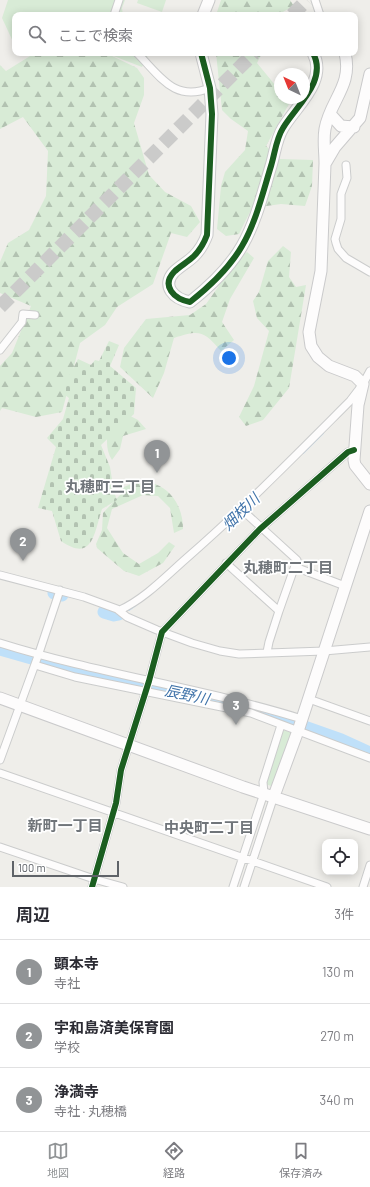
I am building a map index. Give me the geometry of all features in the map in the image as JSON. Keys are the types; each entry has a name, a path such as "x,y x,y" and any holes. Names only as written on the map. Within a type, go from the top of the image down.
{"street":[{"path":"115,12 119,0"},
{"path":"205,12 209,0"},
{"path":"315,0 319,12"},
{"path":"140,56 175,90 185,93 197,93 210,88"},
{"path":"202,56 210,88 212,114 207,235 195,256 174,272 169,284 172,293 179,300 190,302 208,287 242,246 262,196 278,139 283,128 309,93 316,78 317,64 314,56"},
{"path":"345,56 347,74 344,85 325,128 322,271 309,332 311,346 318,357 329,366 367,382"},
{"path":"325,164 335,147 354,127 360,118 370,74"},
{"path":"330,114 341,126 354,127"},
{"path":"346,165 347,178 342,194 342,219 335,239 338,249 346,258 370,272"},
{"path":"0,350 22,322 23,314 35,315"},
{"path":"370,371 358,405 354,450 355,465 370,484"},
{"path":"120,610 129,606 150,590 243,511 367,382"},
{"path":"92,887 113,812 121,770 149,681 162,632 260,529 348,452 354,450"},
{"path":"243,511 260,529 297,560 279,611 267,652"},
{"path":"244,887 274,796 300,725 370,511"},
{"path":"226,563 279,611"},
{"path":"295,567 345,586"},
{"path":"0,575 120,610 128,617 162,632 192,644 220,651 239,654 324,651 370,647"},
{"path":"0,760 37,660 59,593"},
{"path":"0,643 75,677 146,690 300,725 370,758"},
{"path":"37,660 149,681 255,704 286,721 300,725"},
{"path":"0,698 128,745 370,829"},
{"path":"308,699 370,721"},
{"path":"233,887 264,793 263,782 286,721"},
{"path":"0,774 327,887"},
{"path":"0,847 94,879 123,887"},
{"path":"362,887 370,865"}],"green space":[{"path":"8,0 125,0 122,8 123,12 12,12 12,40 2,18"},
{"path":"138,0 166,0 162,12 137,3"},
{"path":"221,0 290,0 294,6 283,12 217,12"},
{"path":"30,56 112,56 137,68 144,78 144,95 134,123 149,175 165,192 191,206 200,222 187,237 171,233 153,284 117,307 105,325 80,343 62,412 36,417 2,408 0,411 0,366 12,353 31,306 0,293 0,262 8,243 29,230 46,196 48,151 23,117 0,129 0,65 6,71"},
{"path":"114,56 148,56 142,67"},
{"path":"216,56 260,56 257,63 274,84 274,104 289,104 266,146 280,159 313,160 312,186 305,206 281,204 252,208 239,234 226,236 217,229 221,186 225,172 245,150 248,131 231,119 222,110"},
{"path":"283,246 291,252 289,277 296,287 306,285 289,388 263,420 246,426 239,417 254,386 269,331 257,318 253,301 259,292 268,261"},
{"path":"247,252 254,258 230,299 222,322 234,340 221,351 210,339 200,334 195,333 174,338 164,373 153,398 120,367 124,348 146,319 190,315 206,304 238,259"},
{"path":"109,341 119,345 110,366 136,388 134,414 101,445 110,467 114,492 117,500 102,509 94,535 86,547 80,549 72,547 61,541 52,511 38,508 56,447 47,438 63,419 69,398 61,392 78,359 91,365 95,360 99,361"},
{"path":"115,408 138,420 146,429 123,436 120,449 112,460 107,448 107,441"},
{"path":"136,482 155,484 167,491 176,502 183,522 183,529 174,533 170,508 158,496 143,495 112,509 107,528 123,553 139,564 158,553 169,542 175,546 163,563 139,576 124,571 97,548 96,544 102,530 103,513 121,494 119,489"},
{"path":"283,730 293,733 276,778 271,786 266,784"}],"waterway":[{"name":"畑枝川","path":"303,453 323,433"},
{"name":"畑枝川","path":"225,528 232,521"},
{"path":"54,593 62,595"},
{"name":"畑枝川","path":"129,610 136,605"},
{"name":"畑枝川","path":"104,612 114,615 119,614"},
{"name":"辰野川","path":"0,649 70,669 256,710 341,740 370,753"}],"tunnel":[{"path":"295,12 307,0"},
{"path":"0,307 251,56"}],"cycle path":[{"path":"202,56 210,88 212,114 207,235 198,251 192,258 174,272 170,277 169,282 169,287 174,295 190,302 212,283 225,269 237,254 247,237 259,207 277,141 281,132 314,83 317,63 314,56"},
{"path":"92,887 116,803 121,770 149,681 162,632 260,529 348,452 354,450"}],"place":[{"name":"顕本寺","path":"157,473"},
{"name":"宇和島済美保育園","path":"23,561"},
{"name":"浄満寺","path":"236,725"}],"district":[{"name":"丸穂町三丁目","path":"110,487"},
{"name":"丸穂町二丁目","path":"288,568"},
{"name":"新町一丁目","path":"65,826"},
{"name":"中央町二丁目","path":"209,828"}]}
